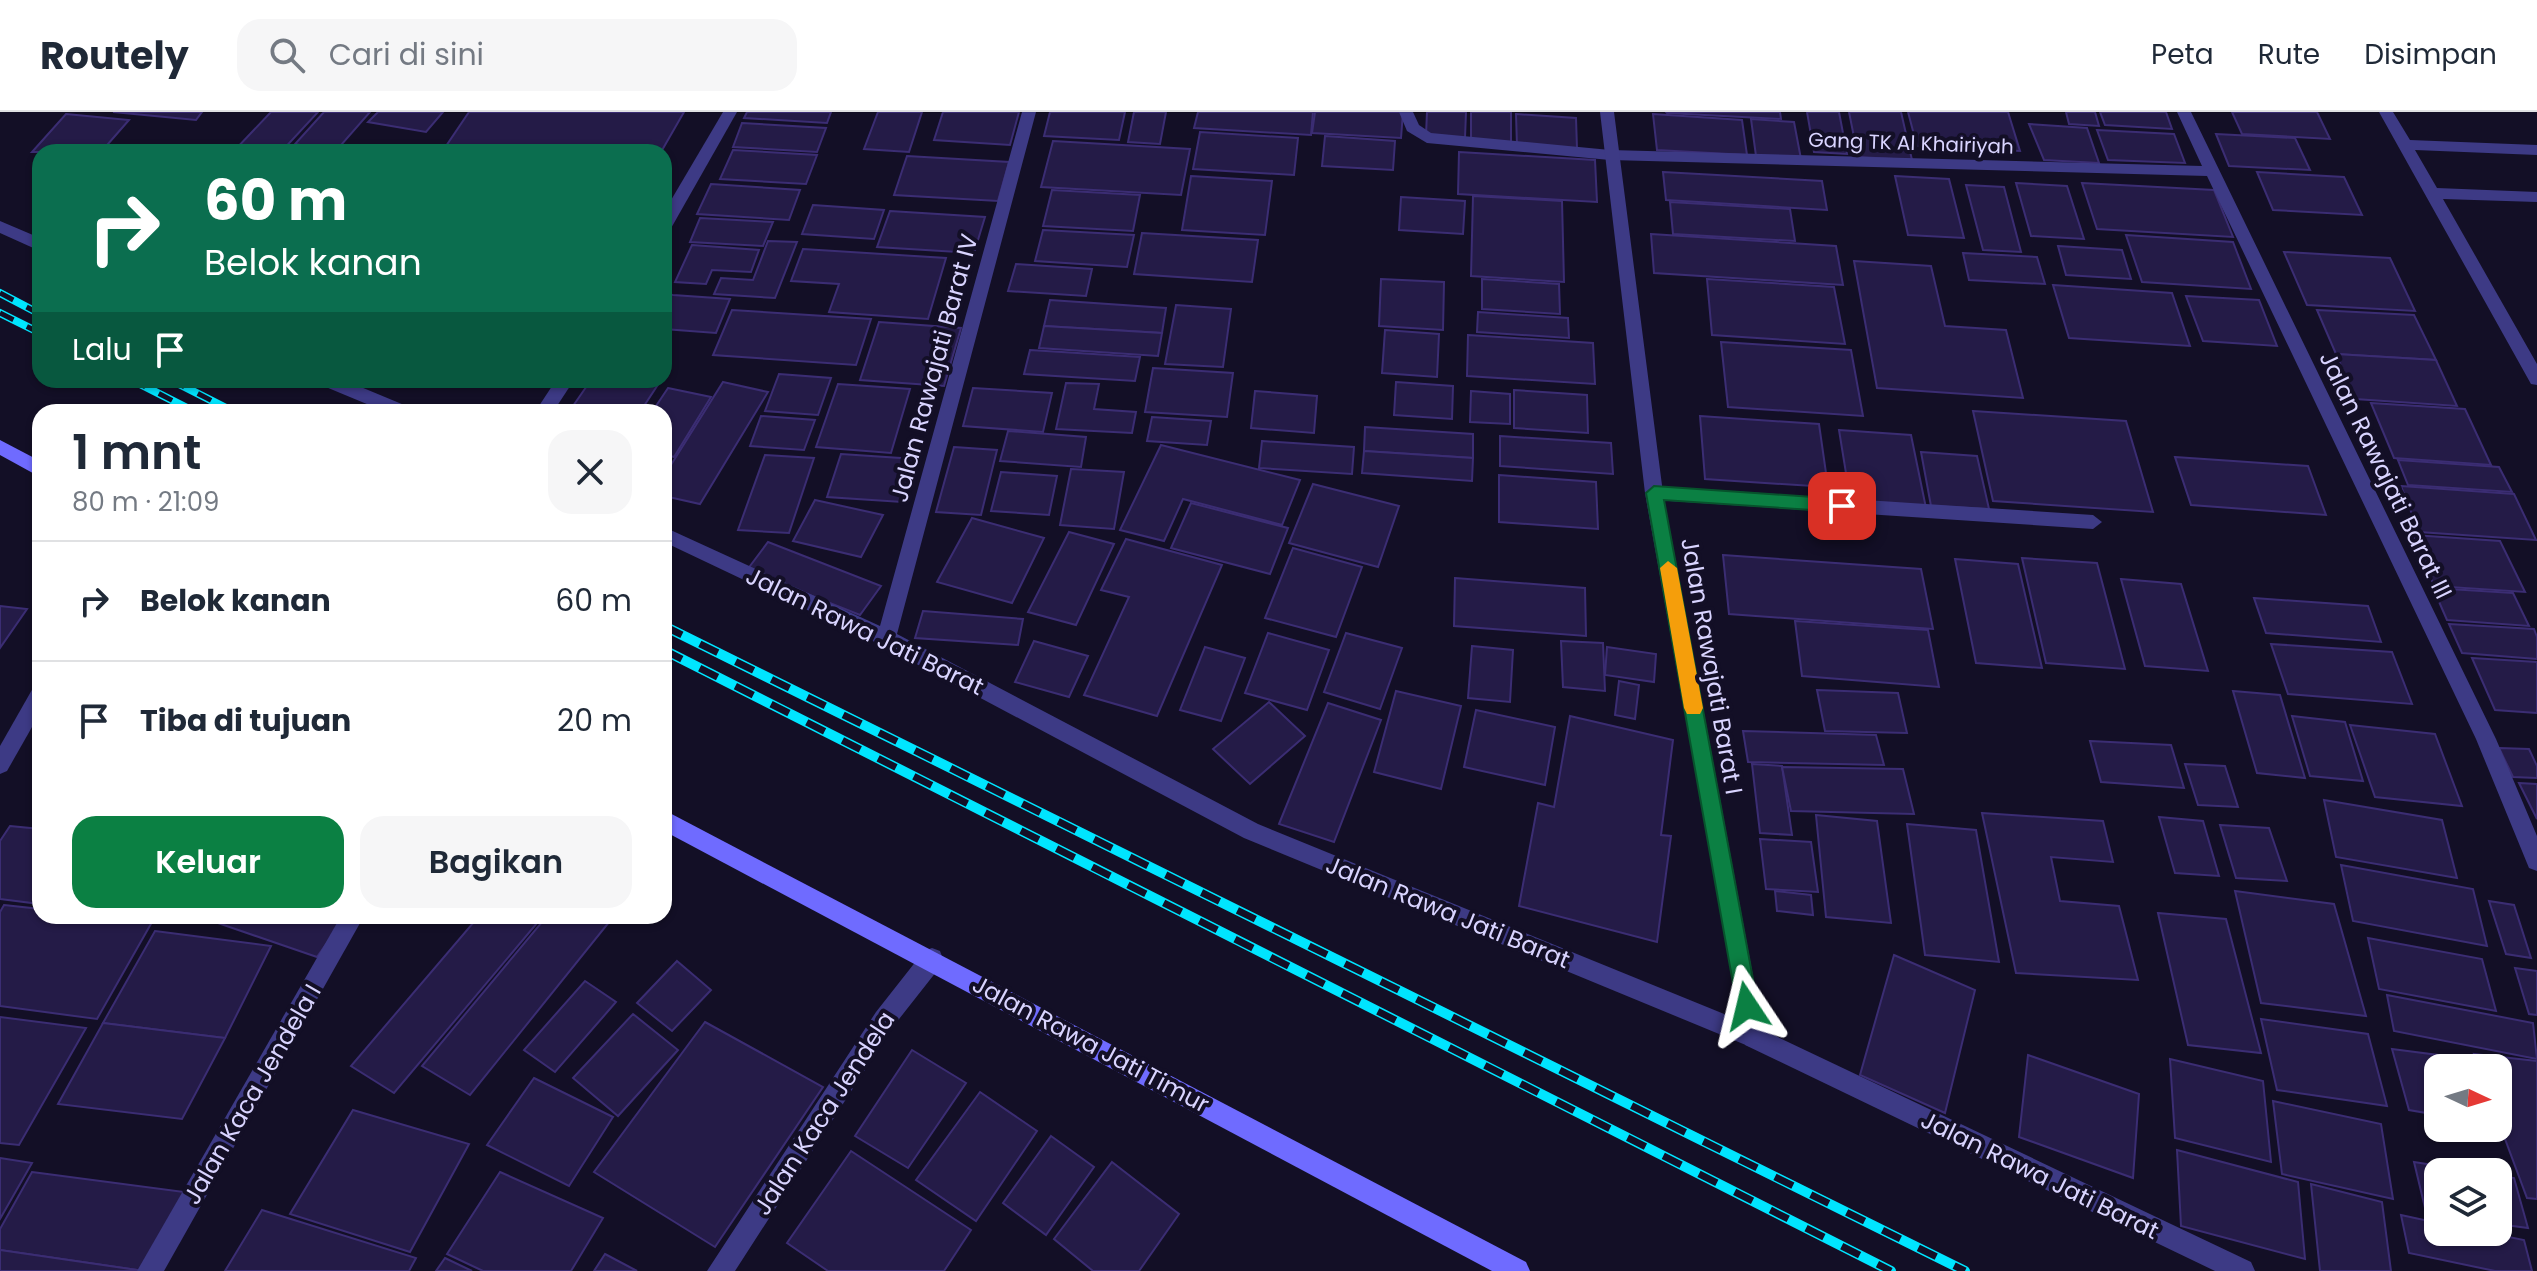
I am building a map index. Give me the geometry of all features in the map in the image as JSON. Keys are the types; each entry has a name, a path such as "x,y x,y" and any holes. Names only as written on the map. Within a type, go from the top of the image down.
{"main road":[{"path":"0,447 32,465"},
{"name":"Jalan Rawa Jati Timur","path":"672,824 1517,1271"}],"street":[{"path":"672,212 730,112"},
{"name":"Jalan Rawajati Barat IV","path":"886,638 1029,112"},
{"name":"Gang TK Al Khairiyah","path":"1406,112 1412,128 1427,138 1610,155 2212,171"},
{"name":"Jalan Rawajati Barat I","path":"1607,112 1654,493 1753,1037"},
{"name":"Jalan Rawajati Barat III","path":"2184,112 2480,725 2537,861"},
{"path":"2386,112 2537,379"},
{"path":"2406,145 2537,150"},
{"path":"2432,193 2537,197"},
{"path":"0,226 32,241"},
{"path":"346,388 384,404"},
{"path":"1654,493 2093,522"},
{"name":"Jalan Rawa Jati Barat","path":"672,538 886,638 1251,831 1753,1037 2242,1271"},
{"path":"0,765 32,708"},
{"name":"Jalan Kaca Jendela I","path":"150,1271 348,924"},
{"name":"Jalan Kaca Jendela","path":"720,1271 884,1020 932,959"}],"building":[{"path":"113,112 202,112 196,120"},
{"path":"271,112 318,112 288,144 241,144"},
{"path":"324,112 370,112 342,144 295,144"},
{"path":"378,112 443,112 426,132 368,122"},
{"path":"469,112 684,112 666,144 447,144"},
{"path":"747,112 831,112 827,123 744,118"},
{"path":"878,112 922,112 909,152 864,149"},
{"path":"943,112 1019,112 1010,145 934,140"},
{"path":"1050,112 1125,112 1119,140 1044,136"},
{"path":"1134,112 1166,112 1160,144 1128,142"},
{"path":"1198,112 1313,112 1311,135 1194,128"},
{"path":"1315,112 1403,112 1401,138 1312,133"},
{"path":"1427,112 1466,112 1465,138 1426,135"},
{"path":"1471,112 1511,112 1511,145 1471,143"},
{"path":"1780,112 1781,119 1667,113"},
{"path":"1807,112 1839,112 1847,154 1814,152"},
{"path":"1849,112 1901,112 1912,160 1858,157"},
{"path":"1908,112 2008,112 2020,151 1917,146"},
{"path":"2066,112 2095,112 2099,126 2069,124"},
{"path":"2100,112 2166,112 2172,129 2105,125"},
{"path":"2232,112 2317,112 2330,139 2242,134"},
{"path":"66,114 129,120 108,144 39,144"},
{"path":"1516,114 1576,118 1577,149 1517,146"},
{"path":"1653,114 1742,120 1747,155 1657,150"},
{"path":"1751,119 1794,122 1801,159 1756,156"},
{"path":"742,123 826,128 817,152 733,147"},
{"path":"2029,124 2087,128 2099,163 2044,160"},
{"path":"2097,130 2174,134 2185,163 2108,160"},
{"path":"1200,132 1298,138 1294,175 1193,169"},
{"path":"2216,134 2295,138 2310,170 2229,166"},
{"path":"1325,136 1395,141 1393,170 1322,166"},
{"path":"1053,141 1190,149 1181,195 1041,187"},
{"path":"733,150 817,155 806,184 720,179"},
{"path":"1459,152 1595,160 1597,202 1458,194"},
{"path":"907,156 1009,162 998,201 894,195"},
{"path":"1663,172 1822,181 1827,210 1666,200"},
{"path":"2257,172 2344,177 2362,215 2273,210"},
{"path":"1191,176 1272,181 1265,235 1182,230"},
{"path":"1895,176 1949,179 1964,238 1908,235"},
{"path":"2016,183 2067,186 2084,239 2031,236"},
{"path":"2082,183 2214,190 2233,237 2097,229"},
{"path":"711,184 800,190 789,220 697,214"},
{"path":"1966,185 2004,187 2021,252 1983,250"},
{"path":"1052,190 1140,195 1133,231 1043,226"},
{"path":"1473,196 1562,201 1564,282 1471,276"},
{"path":"1401,197 1465,201 1463,234 1399,230"},
{"path":"1670,202 1790,209 1795,241 1673,234"},
{"path":"813,205 884,210 874,239 802,234"},
{"path":"890,211 985,217 974,253 877,247"},
{"path":"700,218 773,222 763,246 690,242"},
{"path":"1043,230 1134,235 1127,267 1035,261"},
{"path":"1142,233 1258,240 1252,282 1134,274"},
{"path":"1651,234 1836,246 1843,285 1654,273"},
{"path":"2126,235 2233,242 2251,289 2142,282"},
{"path":"768,241 797,242 775,298 714,294 721,278 753,280"},
{"path":"692,245 759,250 751,272 712,270 706,284 675,282"},
{"path":"2058,246 2122,250 2131,279 2066,275"},
{"path":"803,249 946,258 928,319 829,312 839,284 791,281"},
{"path":"2284,252 2390,258 2415,311 2307,305"},
{"path":"1963,253 2037,257 2045,284 1969,280"},
{"path":"1854,261 1931,266 1945,326 2006,330 2023,398 1877,388"},
{"path":"1016,264 1092,269 1086,296 1008,291"},
{"path":"1381,279 1444,282 1443,330 1379,326"},
{"path":"1482,279 1559,284 1560,314 1482,309"},
{"path":"1707,279 1834,287 1845,344 1712,335"},
{"path":"2053,285 2172,293 2190,346 2069,338"},
{"path":"672,295 730,299 716,333 672,330"},
{"path":"2186,296 2259,300 2277,346 2203,341"},
{"path":"1050,300 1166,308 1162,333 1044,326"},
{"path":"1176,305 1231,309 1223,367 1165,364"},
{"path":"732,310 871,319 856,365 713,355"},
{"path":"2317,310 2414,315 2436,360 2336,354"},
{"path":"1478,312 1568,318 1569,338 1477,332"},
{"path":"879,322 961,328 944,386 860,380"},
{"path":"1044,326 1162,333 1158,356 1039,348"},
{"path":"1385,330 1439,334 1437,377 1382,373"},
{"path":"1468,335 1593,343 1595,384 1467,376"},
{"path":"1721,342 1851,350 1863,416 1728,407"},
{"path":"1030,350 1140,357 1135,381 1024,374"},
{"path":"2336,354 2436,360 2457,406 2355,399"},
{"path":"1153,368 1233,373 1227,417 1145,412"},
{"path":"779,374 831,378 818,415 765,411"},
{"path":"723,382 768,392 700,504 672,498 672,463"},
{"path":"1396,382 1453,386 1452,419 1394,415"},
{"path":"1066,383 1099,384 1094,409 1136,412 1132,433 1056,429"},
{"path":"838,384 910,389 891,453 816,447"},
{"path":"585,388 656,388 645,404 574,404"},
{"path":"668,388 711,397 674,457 672,404 657,404"},
{"path":"973,388 1052,393 1043,432 963,426"},
{"path":"1514,390 1587,395 1588,433 1514,428"},
{"path":"1255,391 1317,396 1314,433 1251,428"},
{"path":"1471,391 1510,394 1510,424 1470,422"},
{"path":"2371,403 2465,409 2491,465 2394,458"},
{"path":"1973,411 2126,421 2153,512 1993,501"},
{"path":"761,416 815,420 804,450 750,446"},
{"path":"1700,416 1819,424 1828,487 1705,479"},
{"path":"1152,417 1211,421 1207,445 1147,441"},
{"path":"1365,427 1473,434 1473,458 1364,451"},
{"path":"1839,430 1911,435 1926,508 1851,504"},
{"path":"1008,431 1086,437 1081,467 1000,461"},
{"path":"1500,436 1611,443 1613,474 1500,466"},
{"path":"1262,441 1354,447 1352,474 1259,468"},
{"path":"1161,445 1300,480 1282,525 1183,499 1164,541 1120,530"},
{"path":"954,447 997,450 981,515 936,512"},
{"path":"1364,451 1473,458 1472,481 1362,473"},
{"path":"1921,452 1977,456 1989,509 1931,506"},
{"path":"841,454 915,459 902,502 827,497"},
{"path":"765,455 814,458 789,533 738,530"},
{"path":"2175,457 2308,466 2326,515 2191,505"},
{"path":"2398,460 2499,467 2512,492 2408,485"},
{"path":"1071,469 1124,472 1114,529 1060,525"},
{"path":"1001,472 1057,476 1049,515 991,511"},
{"path":"1499,475 1596,482 1598,529 1499,522"},
{"path":"1313,484 1399,506 1378,567 1289,543"},
{"path":"2401,486 2514,494 2536,540 2419,532"},
{"path":"815,500 883,515 861,557 793,541"},
{"path":"1191,503 1288,528 1270,574 1171,548"},
{"path":"972,518 1044,538 1012,603 937,582"},
{"path":"1069,532 1114,544 1076,625 1028,612"},
{"path":"2413,535 2500,541 2525,592 2434,586"},
{"path":"1126,539 1222,565 1157,716 1084,695 1129,597 1101,590"},
{"path":"768,542 881,586 860,615 747,570"},
{"path":"1293,548 1362,567 1336,637 1265,618"},
{"path":"1723,555 1921,569 1933,629 1729,614"},
{"path":"2022,558 2097,563 2125,669 2046,663"},
{"path":"1955,559 2018,564 2042,668 1976,663"},
{"path":"1455,578 1585,588 1586,636 1454,626"},
{"path":"2121,579 2181,584 2208,671 2145,666"},
{"path":"2433,588 2513,593 2529,626 2447,620"},
{"path":"2254,598 2368,606 2381,642 2266,633"},
{"path":"0,606 27,609 0,648"},
{"path":"923,611 1023,619 1018,645 915,638"},
{"path":"1795,621 1928,630 1939,687 1802,676"},
{"path":"2449,624 2534,629 2537,659 2462,653"},
{"path":"1268,633 1329,650 1307,710 1245,693"},
{"path":"1346,633 1402,648 1380,709 1324,692"},
{"path":"1034,641 1088,656 1069,697 1015,682"},
{"path":"1561,641 1603,643 1605,691 1563,687"},
{"path":"2271,644 2392,652 2412,704 2288,694"},
{"path":"1472,646 1513,650 1510,702 1468,698"},
{"path":"1205,647 1245,658 1221,721 1180,710"},
{"path":"1607,647 1656,654 1654,682 1605,675"},
{"path":"2472,658 2537,662 2537,713 2495,710"},
{"path":"1619,681 1639,685 1635,719 1615,715"},
{"path":"1817,690 1898,693 1907,733 1825,731"},
{"path":"1396,691 1461,706 1441,789 1374,772"},
{"path":"2233,691 2280,695 2305,778 2257,773"},
{"path":"1269,702 1305,736 1250,784 1213,749"},
{"path":"1328,703 1381,720 1334,842 1279,824"},
{"path":"1476,710 1555,727 1545,785 1464,767"},
{"path":"1570,716 1673,740 1661,835 1671,836 1657,942 1519,906 1538,803 1554,807"},
{"path":"2292,716 2345,722 2363,781 2310,776"},
{"path":"2350,725 2435,734 2462,806 2375,797"},
{"path":"1743,731 1876,735 1884,765 1748,762"},
{"path":"2090,741 2171,745 2184,788 2101,782"},
{"path":"2499,748 2529,749 2537,766 2537,778 2513,777"},
{"path":"1752,764 1782,766 1792,835 1760,833"},
{"path":"2185,764 2225,766 2238,807 2198,805"},
{"path":"1782,767 1903,769 1914,814 1791,811"},
{"path":"2519,783 2537,784 2537,819"},
{"path":"2324,800 2442,820 2457,878 2336,857"},
{"path":"1982,813 2103,821 2113,862 2051,857 2060,901 2119,906 2138,980 2016,973"},
{"path":"1816,815 1877,821 1891,923 1826,917"},
{"path":"2159,817 2203,821 2219,876 2175,873"},
{"path":"1907,824 1976,830 1999,962 1925,955"},
{"path":"2220,825 2269,828 2287,881 2236,878"},
{"path":"10,826 32,828 32,903 0,899 0,841"},
{"path":"1760,839 1811,842 1818,892 1766,889"},
{"path":"2341,865 2473,889 2487,946 2353,921"},
{"path":"1775,891 1811,895 1813,915 1777,911"},
{"path":"2235,891 2334,904 2366,1016 2261,1003"},
{"path":"2489,901 2514,905 2531,958 2506,954"},
{"path":"4,905 32,908 32,924 151,924 97,1019 0,1006 0,912"},
{"path":"2158,913 2226,919 2261,1053 2188,1045"},
{"path":"221,924 340,924 317,957"},
{"path":"472,924 536,924 394,1093 351,1066"},
{"path":"540,924 608,924 470,1095 422,1066"},
{"path":"155,931 271,946 225,1038 103,1023"},
{"path":"2368,938 2482,959 2496,1011 2379,989"},
{"path":"1894,955 1975,990 1945,1113 1860,1075"},
{"path":"677,961 711,990 672,1031 637,1003"},
{"path":"2515,968 2537,971 2537,1015 2529,1014"},
{"path":"585,981 616,1002 555,1072 524,1050"},
{"path":"2387,995 2533,1023 2537,1059 2512,1054 2394,1031"},
{"path":"633,1014 678,1050 618,1116 573,1078"},
{"path":"0,1017 86,1028 19,1145 0,1143"},
{"path":"2261,1019 2368,1034 2387,1106 2277,1090"},
{"path":"705,1022 823,1087 715,1247 594,1172"},
{"path":"103,1023 225,1038 182,1119 58,1104"},
{"path":"2392,1049 2430,1054 2424,1054 2424,1113 2409,1110"},
{"path":"912,1050 966,1083 908,1168 855,1136"},
{"path":"2028,1055 2139,1094 2133,1178 2019,1137"},
{"path":"2512,1058 2537,1061 2537,1199 2527,1198 2506,1142 2512,1142"},
{"path":"2170,1059 2263,1081 2271,1162 2175,1138"},
{"path":"534,1078 613,1117 569,1186 487,1145"},
{"path":"980,1092 1037,1131 976,1221 916,1180"},
{"path":"2273,1101 2381,1124 2393,1199 2282,1174"},
{"path":"353,1110 469,1144 410,1252 290,1214"},
{"path":"1051,1136 1094,1167 1046,1235 1003,1203"},
{"path":"2177,1150 2298,1182 2305,1259 2181,1226"},
{"path":"851,1151 971,1230 944,1271 828,1271 787,1243"},
{"path":"0,1158 32,1163 0,1219"},
{"path":"1112,1162 1179,1214 1139,1271 1093,1271 1054,1239"},
{"path":"2414,1162 2424,1164 2424,1204"},
{"path":"32,1172 184,1192 144,1271 0,1250 0,1229"},
{"path":"500,1172 603,1218 571,1271 483,1271 447,1254"},
{"path":"2512,1178 2514,1178 2528,1228 2512,1226"},
{"path":"2311,1184 2382,1202 2391,1271 2320,1271"},
{"path":"262,1210 416,1258 409,1271 225,1271"},
{"path":"2401,1215 2424,1220 2424,1246 2512,1246 2512,1238 2524,1240 2532,1271 2495,1271 2409,1253"},
{"path":"0,1250 144,1271 0,1271"},
{"path":"605,1254 637,1271 594,1271"},
{"path":"445,1258 472,1271 436,1271"}],"railway":[{"path":"0,293 32,310"},
{"path":"0,313 32,329"},
{"path":"148,388 179,404"},
{"path":"187,388 218,404"},
{"path":"672,630 1965,1271"},
{"path":"672,654 1891,1271"}],"slow traffic":[{"path":"1668,568 1693,708"}],"route":[{"path":"1747,1006 1654,493 1842,506"}]}
